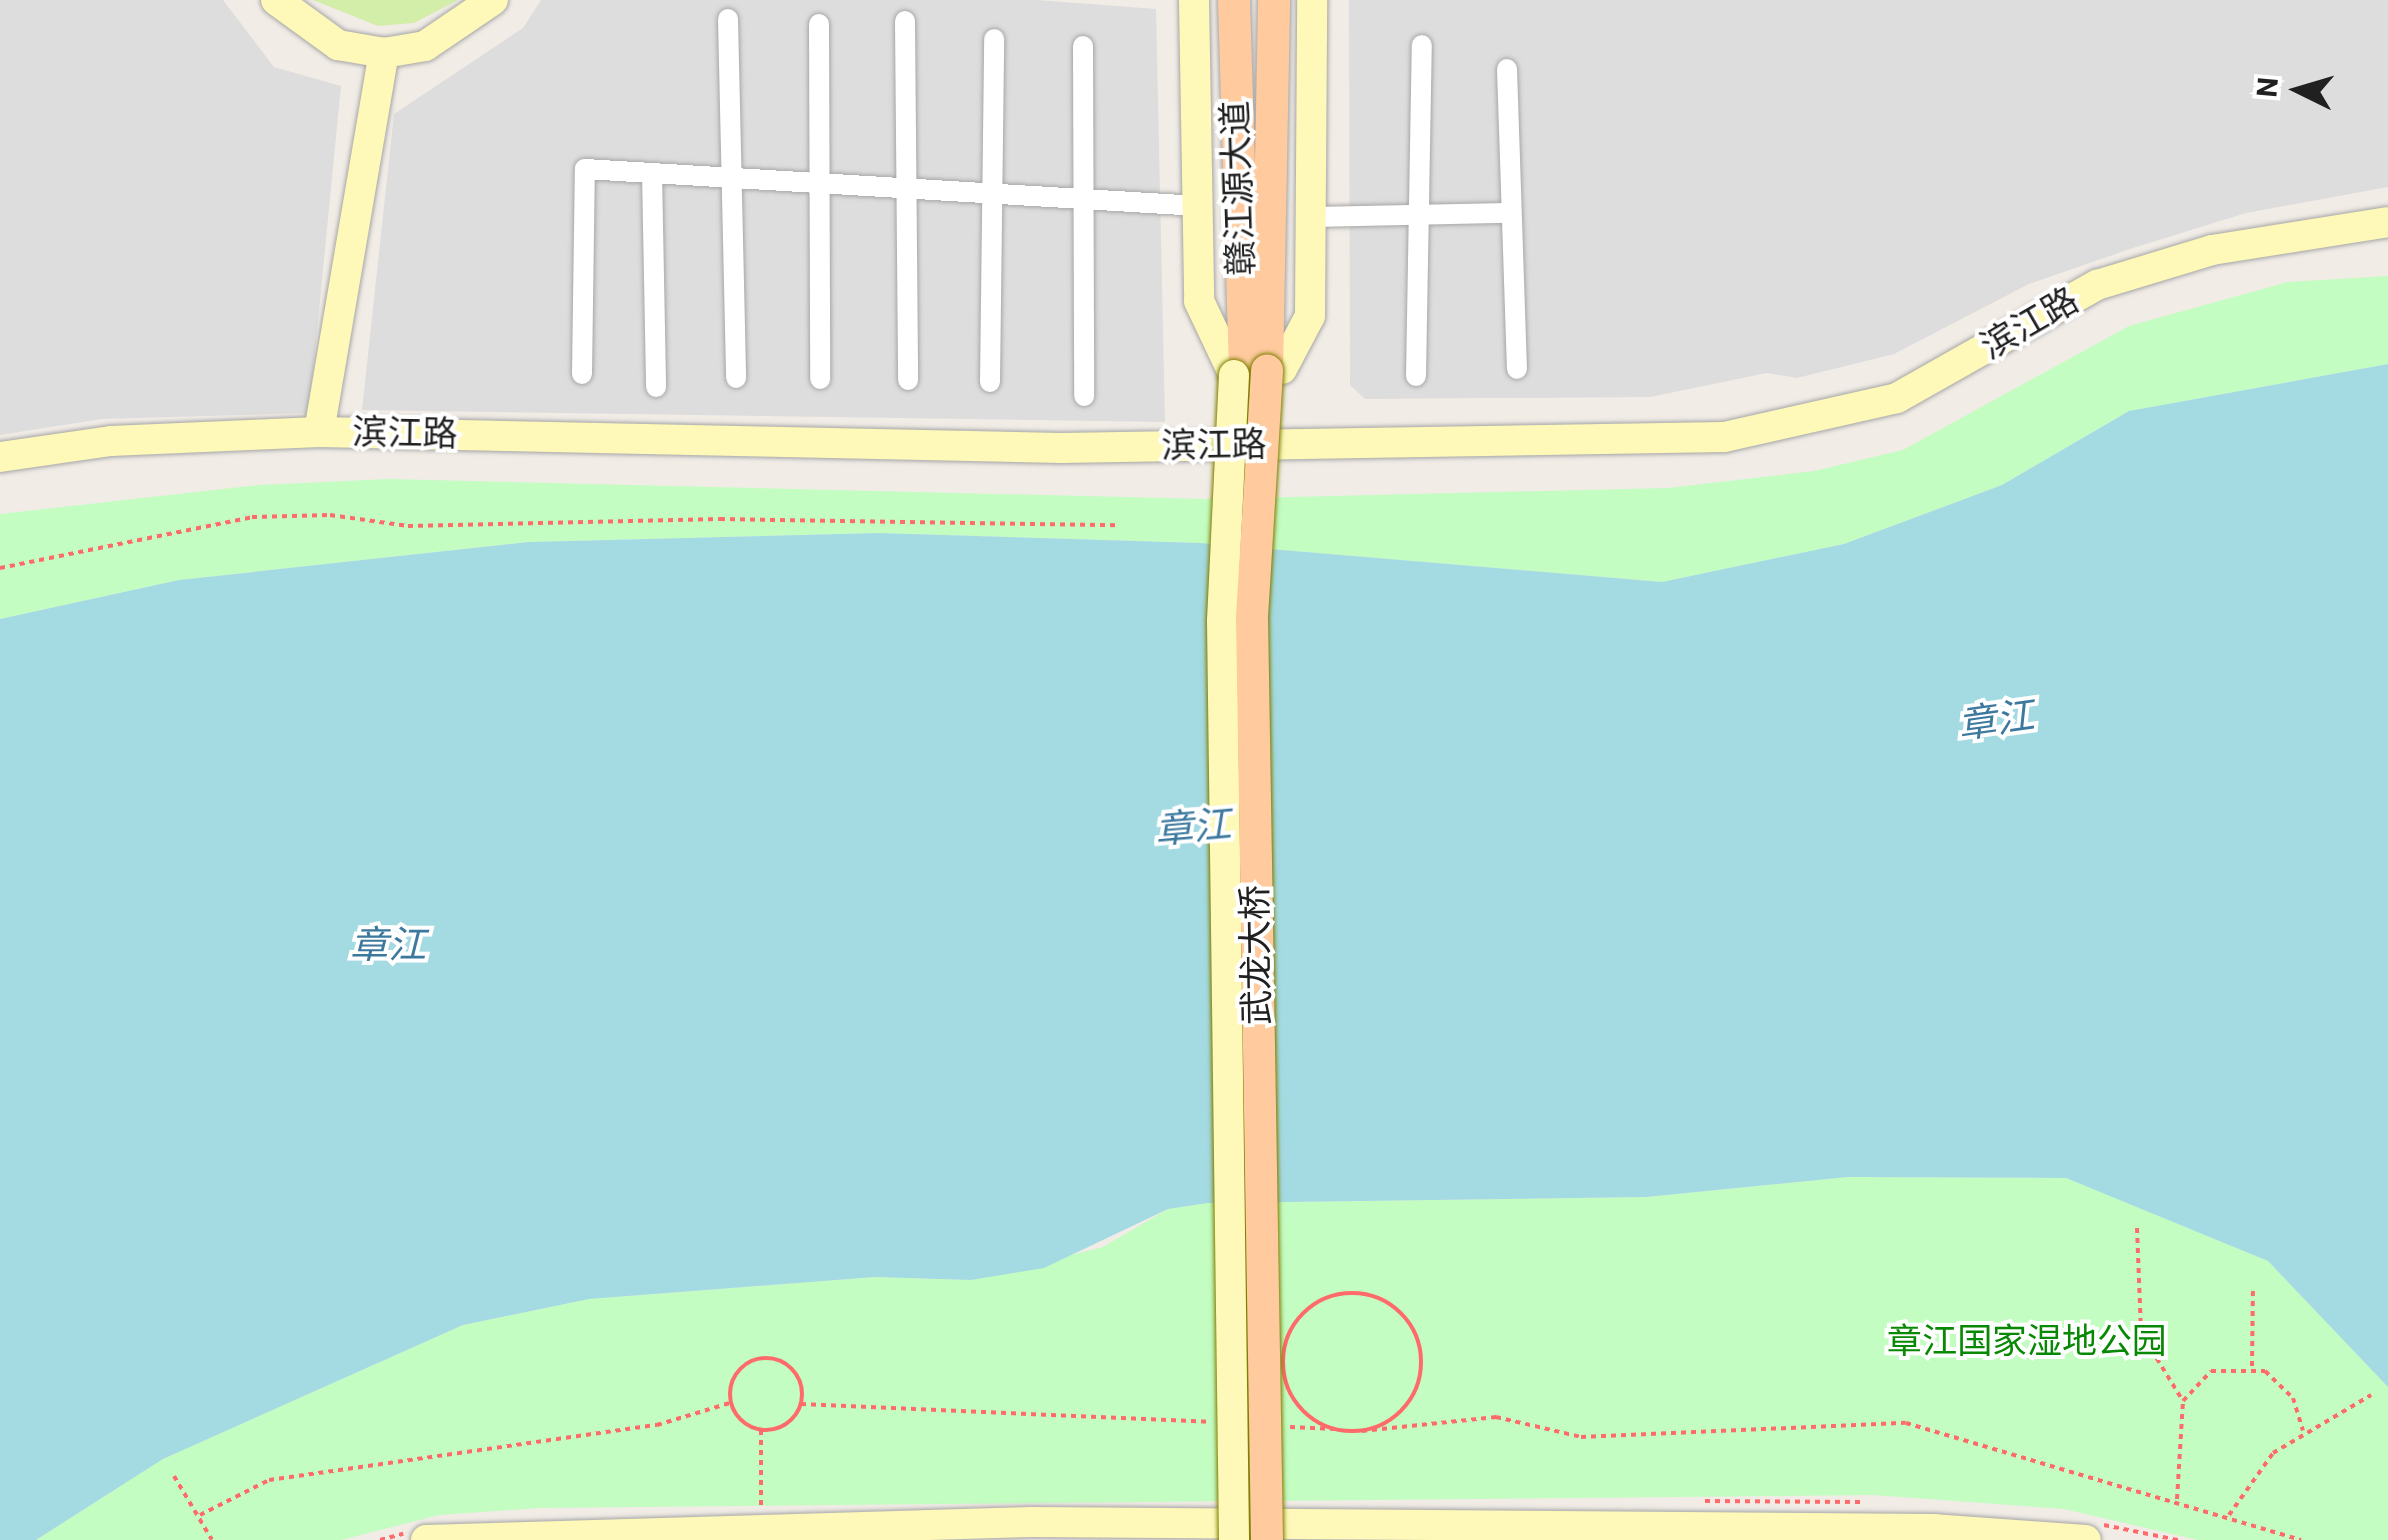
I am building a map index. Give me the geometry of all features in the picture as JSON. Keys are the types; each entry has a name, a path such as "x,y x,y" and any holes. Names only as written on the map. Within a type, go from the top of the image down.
{"main road":[{"path":"276,0 338,45 384,53 438,40 493,0"},
{"path":"1194,0 1200,302 1257,373 1267,614 1289,1532"},
{"name":"赣江源大道","path":"1257,373 1274,0"},
{"path":"1234,1540 1222,621 1257,373 1310,316 1312,0"},
{"name":"赣江源大道","path":"1225,1 1257,373"},
{"path":"319,432 384,53"},
{"name":"滨江路","path":"0,457 110,441 319,432 1061,448 1724,437 1897,398 2097,286 2212,250 2388,222"},
{"name":"滨江路","path":"0,477 112,460 320,452 1049,464 1727,456 1905,413 2105,303 2216,269 2388,241"},
{"name":"武龙大桥","path":"1247,1540 1233,617 1257,373"},
{"name":"武龙大桥","path":"1257,373 1252,636 1267,1540"},
{"path":"426,1540 1032,1531 1933,1528 2086,1540"}],"street":[{"path":"728,18 736,378"},
{"path":"905,20 908,380"},
{"path":"819,24 820,378"},
{"path":"990,382 994,39"},
{"path":"1416,376 1422,45"},
{"path":"1083,46 1084,396"},
{"path":"1508,69 1517,368"},
{"path":"582,374 584,169 1198,206"},
{"path":"652,173 656,387"},
{"path":"1311,218 1510,213"}],"path":[{"path":"0,568 252,517 408,526 1120,525"},
{"path":"2137,1228 2142,1332 2183,1401 2176,1500"},
{"path":"2252,1366 2253,1288"},
{"path":"1335,1429 1293,1397 1284,1358 1311,1307 1353,1293 1405,1318 1421,1358 1400,1412 1362,1431"},
{"path":"730,1403 736,1372 772,1357 796,1374 800,1404 790,1421 760,1430"},
{"path":"2183,1401 2210,1371 2252,1366 2286,1388 2303,1430"},
{"path":"2229,1515 2256,1468 2303,1430 2371,1395"},
{"path":"730,1403 760,1430 761,1513"},
{"path":"200,1515 268,1480 657,1426 730,1403"},
{"path":"800,1404 1219,1423"},
{"path":"1277,1426 1362,1431 1496,1417 1581,1437 1906,1422 2229,1515 2300,1540"},
{"path":"174,1476 212,1540"}],"shaded area":[{"path":"0,0 223,0 274,67 341,86 309,413 102,419 0,435"},
{"path":"541,0 1037,0 1156,9 1165,422 362,410 394,114 523,28"},
{"path":"1349,0 2388,0 2388,187 2246,213 2133,248 2029,284 1894,354 1797,378 1767,373 1650,397 1365,399 1350,385"}],"green space":[{"path":"313,0 458,0 414,23 378,26"},
{"path":"2388,276 2388,364 2129,411 2002,485 1844,544 1662,582 1200,543 878,533 529,542 179,580 0,619 0,514 259,485 389,479 1205,499 1668,488 1814,471 1903,450 2129,326 2288,282"},
{"name":"章江国家湿地公园","path":"1848,1177 2067,1178 2268,1261 2388,1387 2388,1540 2198,1540 2064,1509 1873,1495 539,1508 439,1515 341,1540 36,1540 163,1459 463,1325 589,1299 875,1277 971,1280 1103,1247 1168,1209 1208,1203 1646,1197"}],"water":[{"name":"章江","path":"2388,364 2388,1387 2268,1261 2066,1178 1848,1177 1646,1197 1208,1203 1168,1209 1044,1268 971,1280 875,1277 589,1299 463,1325 163,1459 36,1540 0,1540 0,619 179,580 529,542 878,533 1200,543 1662,582 1844,544 2002,485 2129,411"}]}
